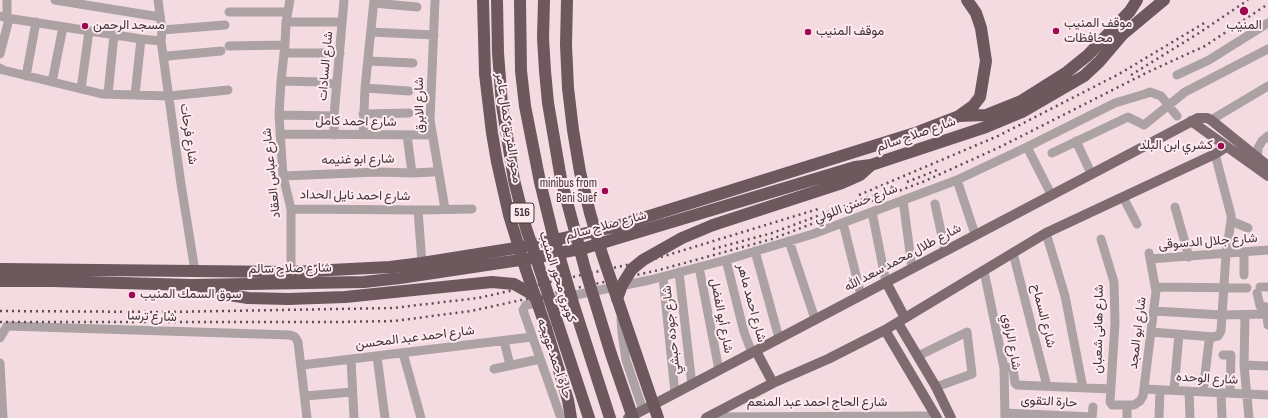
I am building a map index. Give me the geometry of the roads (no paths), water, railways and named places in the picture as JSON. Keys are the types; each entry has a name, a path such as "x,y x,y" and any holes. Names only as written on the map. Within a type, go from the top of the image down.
{"highway":[{"name":"محور الفريق كمال عامر","path":"483,0 485,74 491,126 502,189 568,400 561,417"},
{"name":"كوبري محور المنيب","path":"497,0 499,79 509,156 526,228 589,418"},
{"name":"كوبري محور المنيب","path":"520,0 522,78 529,129 540,182 571,296 610,418"},
{"path":"544,0 543,38 547,90 561,179 585,269 630,415"},
{"path":"567,0 568,88 580,172 590,213 617,299 658,418"},
{"path":"955,136 954,118 973,106 980,97 986,61 981,28 976,13 967,0"},
{"name":"شارع صلاح سالم","path":"0,269 291,272 390,267 522,247 614,227 915,133 954,118 982,115 1021,101 1067,72 1088,56 1130,11 1137,0"},
{"name":"شارع صلاح سالم","path":"0,281 191,285 364,282 390,280 533,258 585,248 855,167 871,165 986,126 1022,112 1084,76 1122,35 1164,0"},
{"path":"617,299 622,285 632,269 656,251 713,225 842,183 860,175 871,165"},
{"path":"614,227 617,239"},
{"path":"390,267 390,280"},
{"path":"191,285 229,295 248,298 288,299 352,296 505,282 530,293 555,315"}],"main road":[{"path":"1191,121 1203,117 1211,120 1257,163 1268,176"},
{"name":"شارع طلال محمد سعد الله","path":"630,415 692,385 1191,121"},
{"path":"1191,121 1226,147 1257,163 1268,166"},
{"path":"707,417 773,383 828,359 885,330 1046,233 1215,154 1226,147"},
{"path":"886,282 918,356 936,387 951,418"},
{"path":"885,330 929,402 937,418"},
{"path":"754,352 773,383"}],"street":[{"path":"0,54 7,0"},
{"path":"55,0 160,17"},
{"name":"شارع فرحات","path":"158,0 162,30 161,41 195,271"},
{"name":"شارع عباس العقاد","path":"290,0 286,22 279,115 283,176 291,208 291,272"},
{"name":"شارع السادات","path":"334,134 334,116 338,85 344,0"},
{"name":"شارع الابرق","path":"435,0 430,120 445,209"},
{"path":"363,135 365,88 374,2 418,7"},
{"path":"229,12 288,12"},
{"path":"5,18 161,41"},
{"path":"26,76 36,22"},
{"path":"286,22 342,22"},
{"path":"1177,75 1209,60 1268,22"},
{"path":"162,30 225,25"},
{"path":"52,82 63,27"},
{"path":"81,89 89,31"},
{"path":"371,32 434,35"},
{"path":"108,94 114,34"},
{"path":"135,94 141,39"},
{"path":"229,46 340,53"},
{"path":"1052,153 1128,116 1144,125 1185,92 1268,49"},
{"path":"164,59 168,56 221,51"},
{"path":"368,61 413,63"},
{"path":"0,68 26,76 108,94 169,96 228,90"},
{"path":"281,81 323,82 338,85"},
{"path":"1211,120 1268,86"},
{"path":"365,88 409,91"},
{"name":"شارع حسن اللولي","path":"523,310 526,305 624,285 726,260 843,223 957,180 1027,147 1115,102 1150,92 1156,93 1161,96 1177,116"},
{"path":"364,114 409,113"},
{"path":"279,115 334,116"},
{"name":"شارع احمد كامل","path":"280,134 432,135"},
{"path":"407,135 412,173"},
{"path":"1257,163 1257,151 1259,144 1268,136"},
{"path":"1076,141 1091,173"},
{"path":"1027,147 1051,194"},
{"path":"1203,392 1209,342 1211,338 1218,336 1221,333 1226,254 1231,222 1231,215 1215,154"},
{"name":"شارع ابو غنيمه","path":"283,176 378,172 433,172"},
{"path":"957,180 975,234"},
{"path":"1123,197 1137,224"},
{"path":"903,200 912,268"},
{"path":"935,204 945,250"},
{"path":"1175,207 1189,257"},
{"name":"شارع احمد نايل الحداد","path":"291,208 418,210 472,209"},
{"name":"شارع احمد نايل الحداد","path":"418,210 422,263"},
{"path":"872,212 886,282"},
{"path":"1231,222 1248,228"},
{"path":"843,223 861,295"},
{"path":"1046,233 1065,296 1083,388"},
{"name":"شارع هانى شعبان","path":"1101,239 1114,282 1115,323 1110,404 1127,406"},
{"path":"789,241 815,319"},
{"name":"شارع جلال الدسوقى","path":"1150,256 1189,257 1268,250"},
{"path":"756,251 779,338"},
{"name":"شارع السماح","path":"1013,253 1047,386"},
{"path":"1244,253 1244,275"},
{"name":"شارع ابو المجد","path":"1127,406 1134,405 1140,401 1143,396 1156,287 1150,256"},
{"name":"شارع احمد ماهر","path":"726,260 744,332 754,352"},
{"name":"شارع أبو الفضل","path":"699,267 719,370"},
{"name":"شارع الراوي","path":"984,271 1004,368 1005,416"},
{"name":"شارع جوده حبشي","path":"679,272 692,385"},
{"path":"663,276 675,393"},
{"path":"624,285 621,320 623,347 643,410"},
{"path":"1156,287 1247,288"},
{"path":"1262,289 1260,306 1266,307 1268,325"},
{"name":"حارة احمد عويجه","path":"523,310 561,417"},
{"path":"1154,311 1222,315 1267,314"},
{"path":"1244,315 1244,365 1249,418"},
{"name":"شارع ترسا","path":"0,338 7,326 290,335 295,337 298,342 302,365"},
{"path":"918,356 966,332 972,374 936,387"},
{"path":"1151,332 1214,337"},
{"path":"1174,390 1179,334"},
{"name":"شارع احمد عبد المحسن","path":"302,365 532,337"},
{"path":"504,341 510,365"},
{"path":"403,353 421,418"},
{"path":"1222,418 1231,356 1223,355"},
{"path":"377,356 385,418"},
{"path":"351,359 354,418"},
{"path":"494,369 540,359"},
{"path":"0,363 3,418"},
{"path":"302,365 307,418"},
{"path":"1244,365 1268,366"},
{"path":"1004,368 1011,367 1013,369 1015,383 1017,385 1111,389"},
{"name":"شارع الوحده","path":"1144,389 1268,395"},
{"path":"1160,390 1160,418"},
{"path":"1189,391 1190,418"},
{"path":"305,396 352,392"},
{"path":"926,417 929,402"},
{"path":"1127,406 1127,418"},
{"path":"1092,418 1093,407"},
{"name":"حارة التقوى","path":"1005,416 1092,418"},
{"name":"شارع الحاج احمد عبد المنعم","path":"707,417 926,417"}],"railway":[{"path":"1131,75 1199,33 1248,0"},
{"path":"0,322 394,321 471,311 659,270 772,239 925,181 1002,146 1146,73 1205,46 1268,4"},
{"path":"859,195 998,136 1119,74 1206,22"},
{"path":"907,182 937,170"},
{"path":"713,249 772,233 874,195"},
{"path":"0,311 168,312 393,308 478,298 658,258 818,209"}],"place":[{"name":"المنيب","path":"1244,11"},
{"name":"مسجد الرحمن","path":"85,26"},
{"name":"موقف المنيب محافظات","path":"1056,31"},
{"name":"موقف المنيب","path":"808,32"},
{"name":"كشري ابن البلد","path":"1221,146"},
{"name":"minibus from Beni Suef","path":"605,191"},
{"name":"سوق السمك المنيب","path":"132,295"}]}
